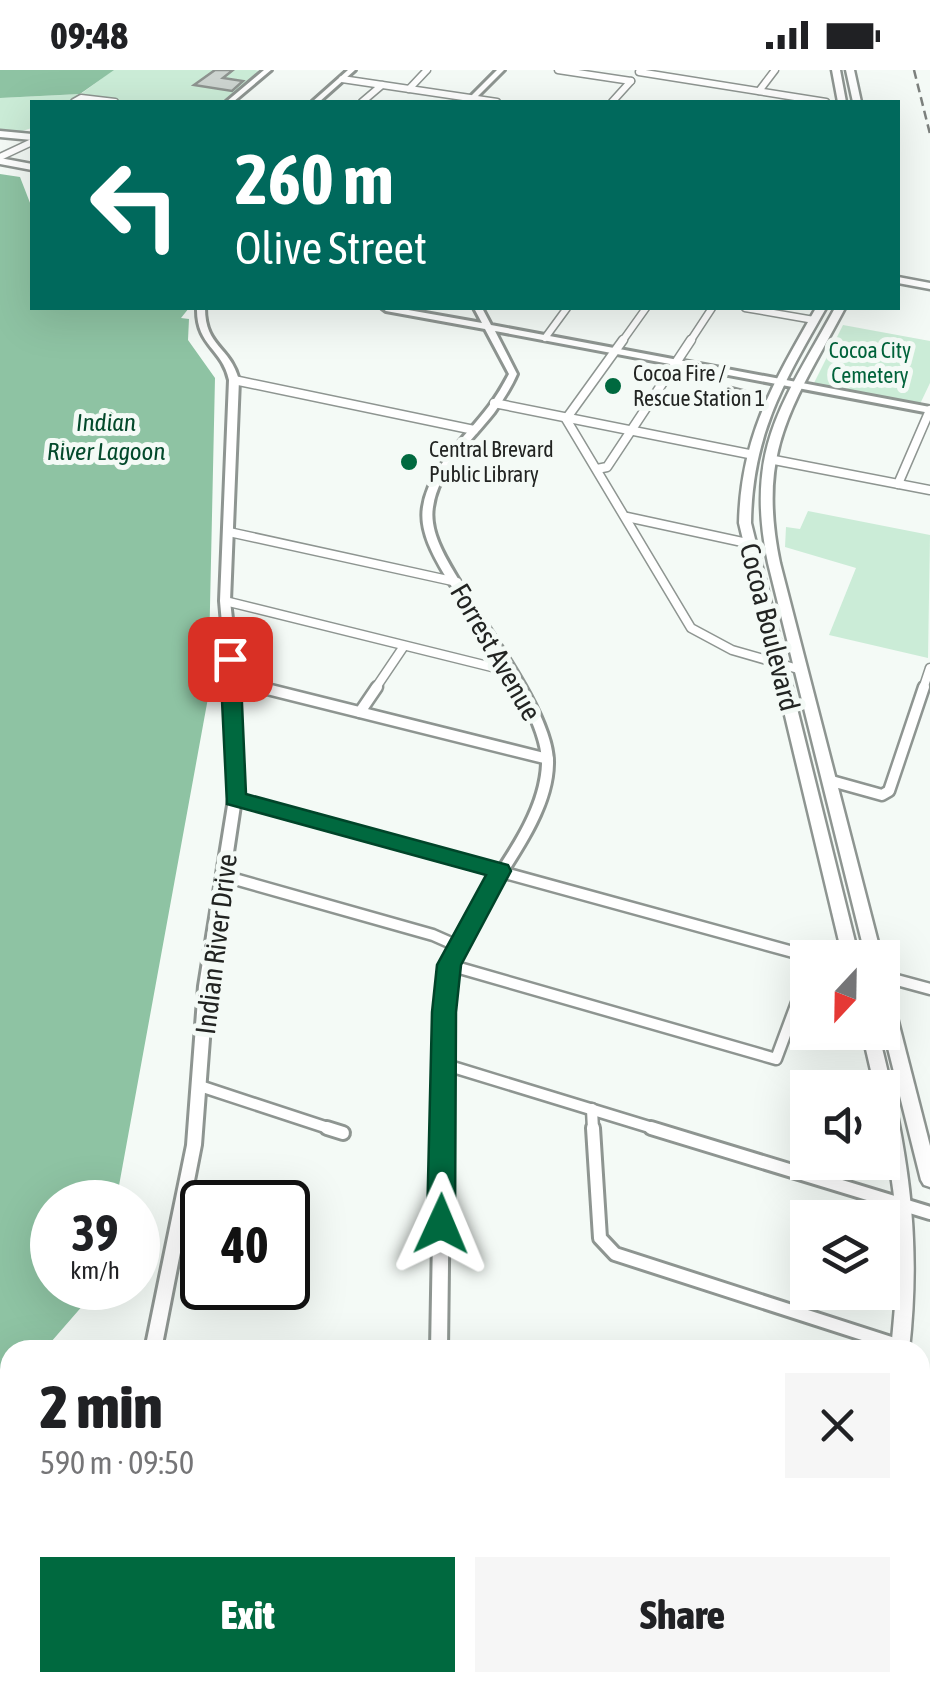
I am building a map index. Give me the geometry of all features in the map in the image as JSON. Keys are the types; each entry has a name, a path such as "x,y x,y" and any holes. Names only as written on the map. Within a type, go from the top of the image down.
{"main road":[{"path":"836,70 842,100"},
{"path":"850,70 857,100"},
{"path":"840,90 857,100"},
{"path":"0,134 30,136"},
{"path":"0,159 30,166"},
{"path":"900,272 930,278"},
{"path":"900,280 930,286"},
{"name":"Cocoa Boulevard","path":"820,310 756,429 749,454 745,523 848,940"},
{"name":"Cocoa Boulevard","path":"839,310 780,420 769,459 765,509 769,547 798,669 869,940"},
{"path":"745,523 769,547"},
{"path":"747,542 775,571"},
{"path":"827,857 840,883 855,940"},
{"path":"874,1050 899,1152 906,1205 901,1340"},
{"path":"887,1050 906,1079"},
{"path":"898,1050 930,1180"}],"street":[{"path":"231,100 266,70"},
{"path":"409,89 427,70"},
{"path":"318,100 348,72 382,85 470,100 501,70"},
{"path":"558,70 631,81"},
{"path":"760,91 775,70"},
{"path":"614,100 640,71 814,100"},
{"path":"364,100 382,85"},
{"path":"0,159 30,137"},
{"path":"202,310 199,326 204,339 225,358 234,380 474,430"},
{"path":"397,310 930,410 898,484"},
{"name":"Forrest Avenue","path":"479,310 513,374 438,478 426,512 429,530 537,722 548,759"},
{"path":"544,338 565,310"},
{"path":"566,419 644,310"},
{"path":"597,469 607,466 711,310"},
{"path":"757,310 814,320"},
{"path":"499,346 508,338 529,335"},
{"name":"Indian River Drive","path":"155,1340 194,1145 206,986 235,798 233,680 225,601 234,380"},
{"path":"494,404 749,454"},
{"path":"566,419 691,628 729,649 798,669"},
{"path":"769,459 930,490"},
{"path":"627,518 747,542"},
{"path":"229,532 457,582"},
{"path":"225,601 508,671"},
{"path":"360,712 404,646"},
{"path":"828,780 882,794 889,790 930,668"},
{"path":"233,680 548,759 539,800 449,965 443,1064 439,1340"},
{"path":"235,798 790,950"},
{"path":"224,876 433,935 458,946"},
{"path":"449,965 776,1059 790,1021"},
{"path":"900,981 930,989"},
{"path":"443,1064 930,1213"},
{"path":"200,1086 343,1133"},
{"path":"592,1109 600,1238 614,1254 876,1340"}],"green space":[{"path":"113,70 260,71 224,100 111,100 80,95 72,100 30,100 30,129 0,130 0,98 81,94"},
{"name":"Cocoa City Cemetery","path":"843,325 930,341 930,383 920,404 814,383"},
{"path":"808,511 930,535 928,658 829,635 856,568 785,547 786,527 800,529"}],"water":[{"path":"0,70 114,70 80,94 0,98"},
{"name":"Indian River Lagoon","path":"0,174 20,177 30,203 30,310 187,310 181,318 189,319 188,340 215,378 208,698 120,1180 30,1180 30,1310 79,1310 53,1340 0,1340"}],"building":[{"path":"215,70 233,70 223,78 243,81 232,91 194,85"},
{"path":"731,387 747,391 751,399 739,405 719,400 718,392"}],"railway":[{"path":"914,70 930,134"}],"place":[{"name":"Cocoa Fire / Rescue Station 1","path":"613,386"},
{"name":"Central Brevard Public Library","path":"409,462"}],"route":[{"path":"230,659 235,798 500,871 458,946 446,981 441,1224"}]}
